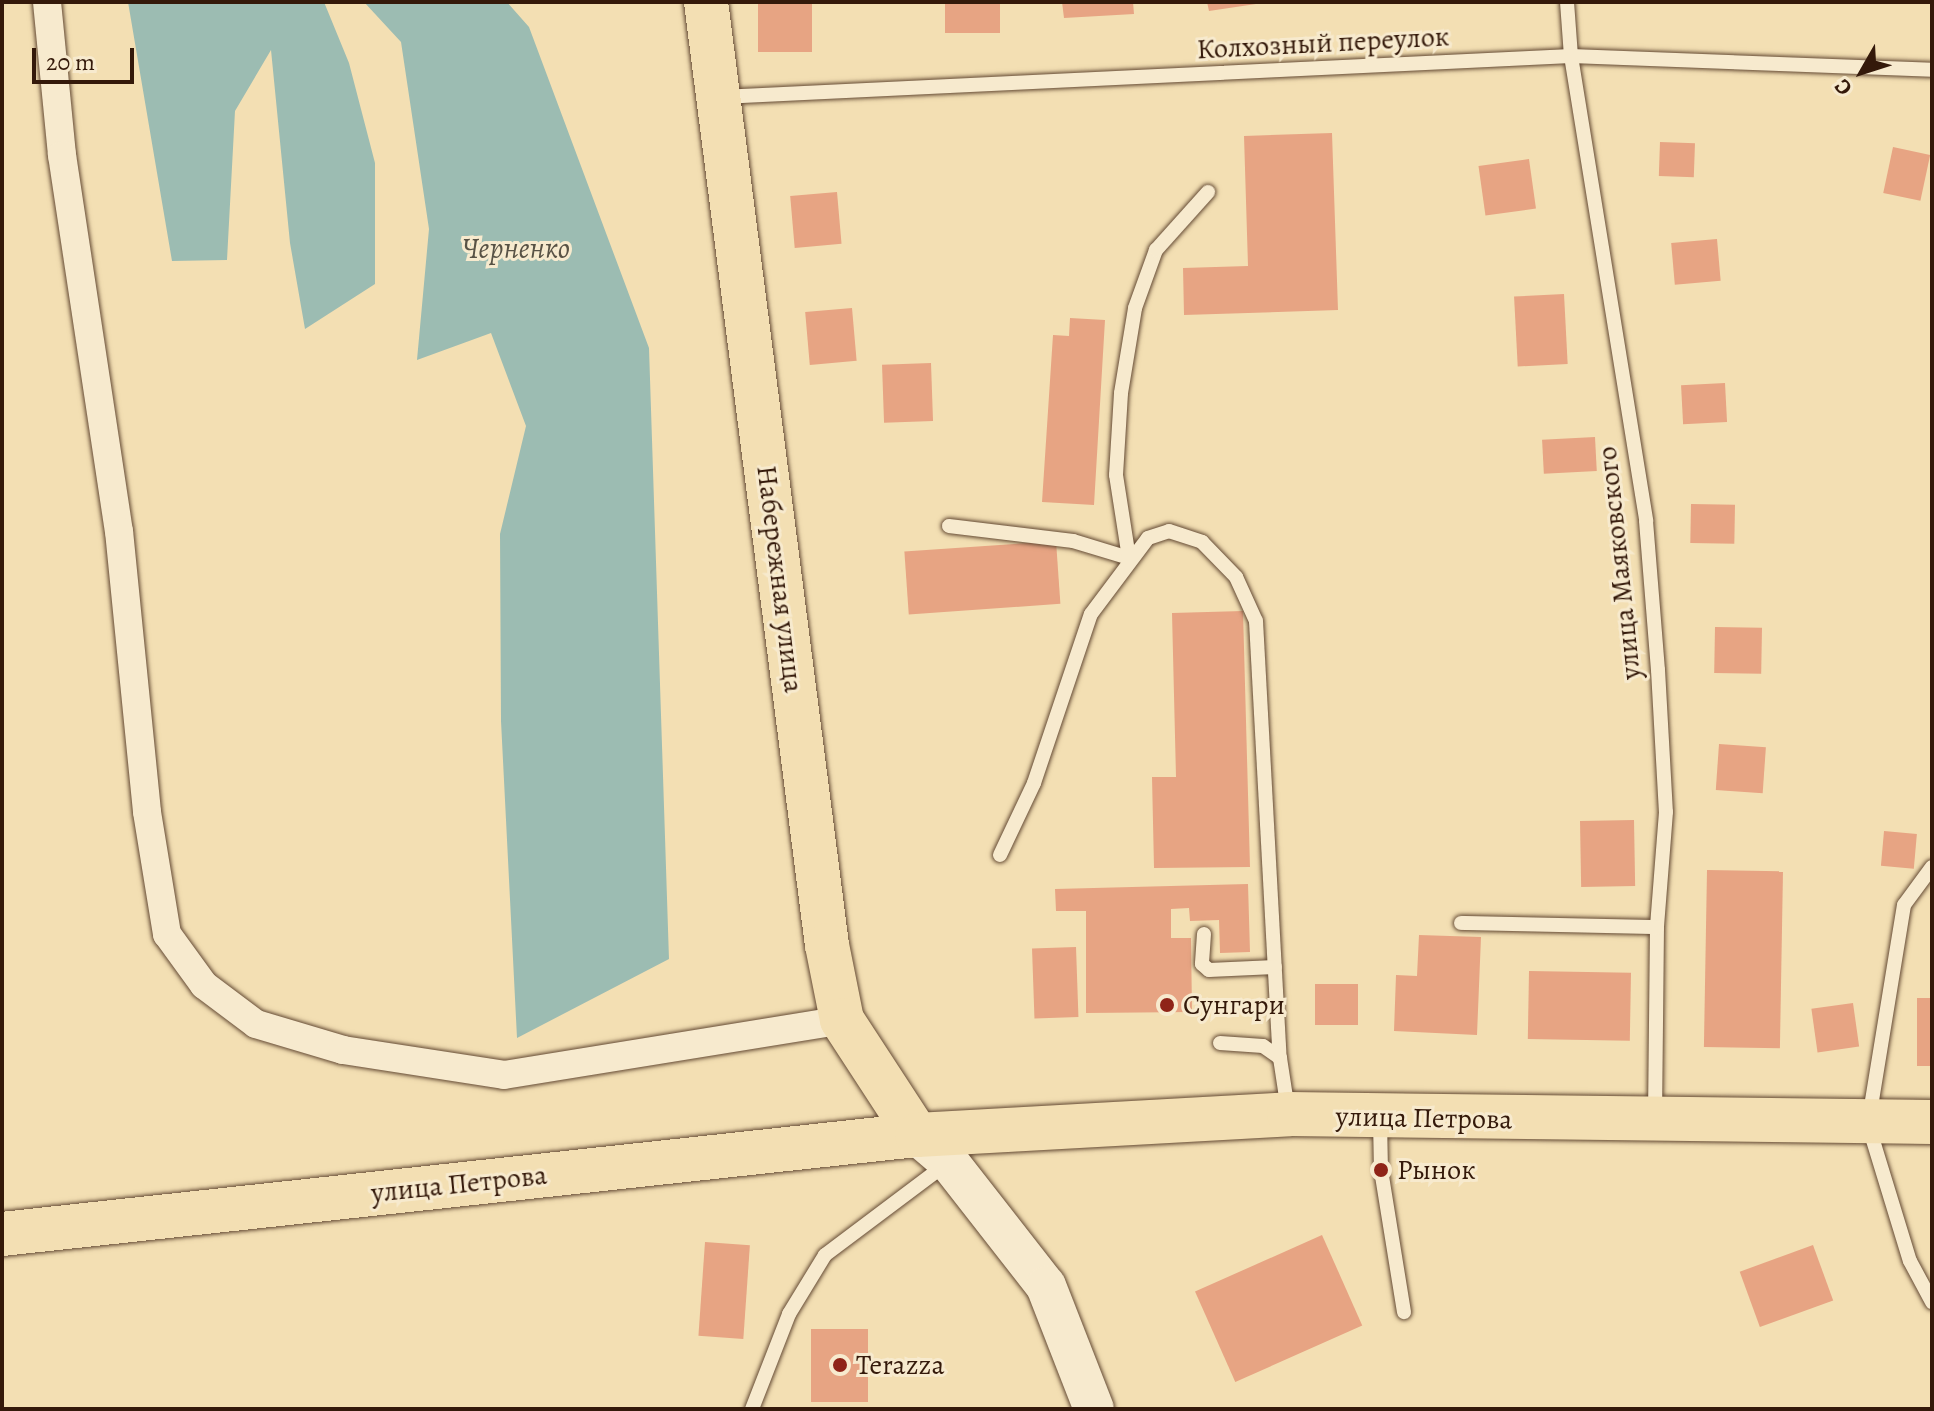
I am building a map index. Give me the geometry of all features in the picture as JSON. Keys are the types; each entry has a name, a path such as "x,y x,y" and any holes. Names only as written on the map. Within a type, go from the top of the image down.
{"main road":[{"name":"Набережная улица","path":"706,2 827,945 842,1020 933,1148 1046,1286 1094,1409"},
{"name":"улица Петрова","path":"2,1234 1289,1114 1380,1119 1932,1122"}],"street":[{"path":"47,2 62,155 119,531 149,828 167,934 204,985 256,1024 343,1050 504,1075 842,1020"}],"lane":[{"name":"улица Маяковского","path":"1567,2 1571,56 1646,521 1666,812 1657,927 1655,1122"},
{"name":"Колхозный переулок","path":"717,98 1571,56 1932,70"},
{"path":"1129,558 1116,475 1135,308 1156,250 1208,192"},
{"path":"949,526 1073,541 1129,558"},
{"path":"1000,855 1034,783 1091,614 1129,558 1148,538 1169,531 1202,542 1236,577 1256,621 1280,1058 1289,1114"},
{"path":"1932,867 1904,905 1868,1124 1910,1261 1932,1302"},
{"path":"1461,923 1657,927"},
{"path":"1204,934 1202,964 1209,970 1275,967"},
{"path":"1220,1043 1263,1046 1280,1058"},
{"path":"1380,1119 1381,1170 1404,1312"},
{"path":"752,1409 789,1314 825,1255 933,1148"}],"water":[{"path":"128,2 324,2 349,63 375,163 375,284 305,329 290,243 271,50 235,111 227,260 172,261"},
{"name":"Черненко","path":"364,2 507,2 529,27 649,348 669,959 517,1038 501,721 500,534 526,426 491,333 417,360 429,229 401,42"}],"building":[{"path":"758,2 812,2 812,52 758,52"},
{"path":"945,2 1000,2 1000,33 945,33"},
{"path":"1062,2 1133,2 1134,14 1064,18"},
{"path":"1207,2 1256,2 1256,4 1209,11"},
{"path":"1332,133 1338,310 1184,315 1183,268 1248,266 1244,136"},
{"path":"1660,142 1695,143 1694,177 1659,176"},
{"path":"1893,147 1930,155 1920,201 1883,193"},
{"path":"1529,159 1536,209 1485,216 1478,166"},
{"path":"837,192 842,244 795,248 790,196"},
{"path":"1717,239 1721,281 1675,285 1671,243"},
{"path":"1564,294 1568,364 1518,367 1514,297"},
{"path":"852,308 857,361 810,365 805,312"},
{"path":"1070,318 1105,320 1094,505 1042,502 1053,335 1069,336"},
{"path":"931,363 933,421 884,423 882,365"},
{"path":"1725,383 1727,422 1683,424 1681,385"},
{"path":"1595,437 1597,471 1544,474 1542,440"},
{"path":"1691,504 1735,505 1734,544 1690,543"},
{"path":"1056,541 1060,604 909,614 904,552"},
{"path":"1243,611 1250,867 1154,868 1152,777 1176,777 1172,613"},
{"path":"1715,627 1762,628 1761,674 1714,673"},
{"path":"1719,744 1766,747 1763,793 1716,790"},
{"path":"1634,820 1635,886 1581,887 1580,821"},
{"path":"1884,831 1917,834 1914,869 1881,866"},
{"path":"1707,870 1783,871 1780,1048 1704,1047"},
{"path":"1248,884 1250,952 1220,953 1219,920 1190,921 1189,908 1171,909 1171,938 1191,938 1192,1012 1086,1013 1086,911 1056,911 1055,889"},
{"path":"1419,935 1481,937 1477,1035 1394,1031 1396,975 1417,976"},
{"path":"1076,947 1078,1017 1034,1018 1032,949"},
{"path":"1529,971 1631,973 1630,1041 1528,1039"},
{"path":"1315,984 1358,984 1358,1025 1315,1025"},
{"path":"1917,998 1932,998 1932,1066 1917,1066"},
{"path":"1853,1003 1859,1047 1818,1052 1811,1009"},
{"path":"1322,1235 1362,1325 1235,1382 1195,1292"},
{"path":"705,1242 750,1245 743,1339 698,1336"},
{"path":"1813,1245 1833,1300 1760,1327 1740,1272"},
{"name":"Terazza","path":"811,1329 868,1329 868,1402 811,1402"}],"place":[{"name":"Сунгари","path":"1167,1005"},
{"name":"Рынок","path":"1381,1170"},
{"name":"Terazza","path":"840,1365"}]}
